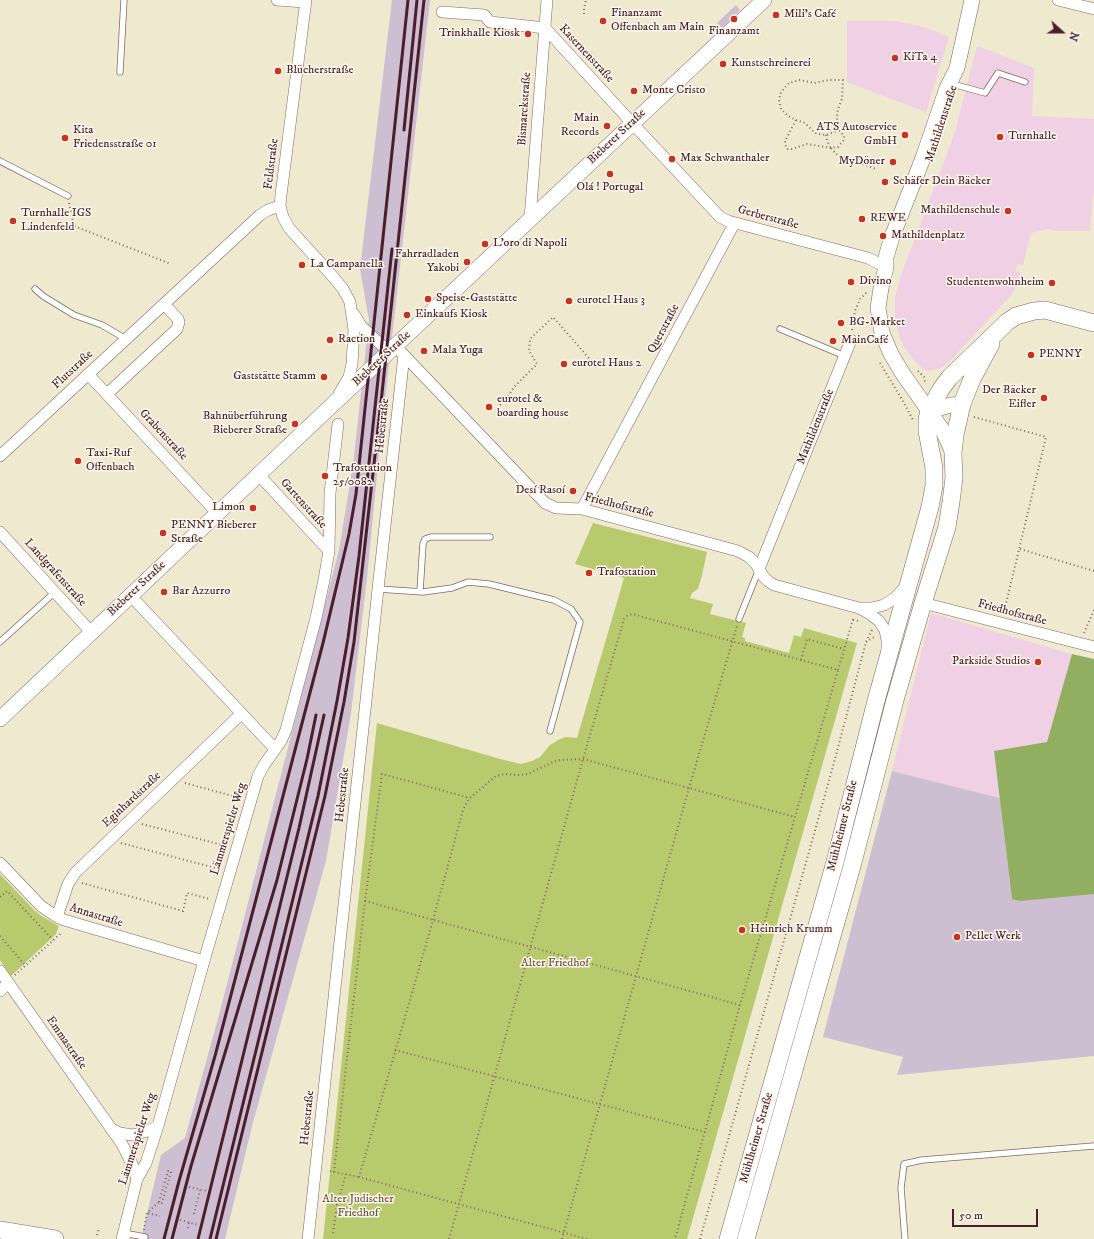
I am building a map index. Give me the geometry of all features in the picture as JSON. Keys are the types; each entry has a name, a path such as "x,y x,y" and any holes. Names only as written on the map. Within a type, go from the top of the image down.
{"main road":[{"path":"929,411 941,389 950,377 1007,322 1016,316 1034,311 1045,310 1094,323"},
{"name":"Mühlheimer Straße","path":"746,1239 852,866 895,700 947,527 954,478 953,453 955,435 968,408 981,360 999,330"},
{"name":"Mühlheimer Straße","path":"728,1239 832,870 855,777 930,507 934,486 934,468 927,431 929,411"},
{"path":"0,1230 56,1239"}],"street":[{"path":"277,0 306,1"},
{"name":"Bismarckstraße","path":"530,219 547,0"},
{"name":"Bieberer Straße","path":"0,719 329,408 396,351 530,219 764,0"},
{"name":"Mathildenstraße","path":"886,268 895,252 940,138 956,85 957,68 972,0"},
{"path":"1058,0 1094,9"},
{"name":"Feldstraße","path":"306,1 280,206 283,217 289,228 343,289 356,319 361,326 396,351"},
{"name":"Kasernenstraße","path":"442,12 484,15 490,22 545,28 632,123"},
{"name":"Mathildenstraße","path":"953,453 946,437 899,368 886,344 882,333 878,308 886,268 886,257 892,237 923,158 947,88 957,68"},
{"name":"Gerberstraße","path":"632,123 720,217 734,224 868,258 886,268"},
{"name":"Flutstraße","path":"0,456 260,215 268,210 280,206"},
{"name":"Querstraße","path":"582,509 734,224"},
{"path":"107,394 177,329 179,322 178,319 164,304"},
{"name":"Feldstraße","path":"329,408 349,377 352,364 354,330 351,308"},
{"name":"Mathildenstraße","path":"759,569 851,340"},
{"name":"Friedhofstraße","path":"396,351 545,503 556,508 582,509 738,551 750,557 768,581 774,585 859,608 879,621 884,630 887,640 885,667"},
{"name":"Hebestraße","path":"308,1239 378,589 396,351"},
{"name":"Grabenstraße","path":"88,374 218,514"},
{"path":"929,411 951,405 968,408"},
{"name":"Lämmerspieler Weg","path":"122,1239 137,1179 146,1163 158,1126 251,801 261,771 281,741 286,730 316,618 328,551 330,493 338,424"},
{"name":"Gartenstraße","path":"259,475 328,551"},
{"name":"Landgrafenstraße","path":"0,532 92,632"},
{"name":"Friedhofstraße","path":"859,608 872,608 884,605 895,598 910,583"},
{"path":"130,596 275,749"},
{"name":"Friedhofstraße","path":"923,603 1094,647"},
{"name":"Eginhardstraße","path":"61,919 70,880 81,866 242,714"},
{"name":"Annastraße","path":"0,863 41,906 61,919 204,961"},
{"name":"Emmastraße","path":"0,972 4,987 112,1129 127,1154 137,1179"},
{"path":"112,1129 120,1133 132,1135 148,1131 158,1126"}],"lane":[{"path":"120,72 124,0"},
{"path":"956,85 985,93 998,73 1025,82"},
{"path":"0,161 68,196"},
{"path":"35,289 43,296 74,315 102,325 126,339"},
{"path":"780,330 845,356"},
{"path":"420,591 423,544 425,539 432,537 490,537"},
{"path":"739,620 759,569"},
{"path":"378,589 420,591 452,588 468,582 489,584 554,600 570,609 580,622 550,731"},
{"path":"0,642 55,592"},
{"path":"905,1239 901,1188 904,1164 922,1160 1094,1146"},
{"path":"126,1239 129,1234 145,1237"}],"path":[{"path":"584,14 586,0"},
{"path":"796,120 785,141 786,148 792,149 807,144 831,148 838,147 844,140 844,136 839,130 837,123 838,109 842,99 842,80 829,80 814,83 800,80 792,82 785,87 780,96 781,109 788,116 807,125 815,133 826,135 839,130"},
{"path":"826,135 831,148 836,154 876,169"},
{"path":"68,196 74,226 171,264"},
{"path":"851,340 855,311 860,300 867,292"},
{"path":"500,405 508,398 514,387 537,364 529,351 530,339 553,317 594,364"},
{"path":"879,361 914,422"},
{"path":"917,370 924,377 925,383"},
{"path":"968,408 974,417 1046,437 1020,550 1001,623"},
{"path":"1020,550 1094,571"},
{"path":"1080,644 1094,610"},
{"path":"449,1239 583,759 624,619 632,614 838,670"},
{"path":"562,1239 689,788 739,620"},
{"path":"676,1239 740,1005 852,620"},
{"path":"700,1239 866,642 872,630"},
{"path":"801,660 807,638 844,649"},
{"path":"359,1177 463,810 470,798 496,776 504,774 528,774 560,760 583,759 795,816"},
{"path":"334,1172 365,901 382,774 470,798"},
{"path":"172,780 251,801"},
{"path":"129,820 237,848"},
{"path":"109,839 230,872"},
{"path":"70,880 183,911 187,893 221,902"},
{"path":"0,897 7,891 53,940"},
{"path":"365,901 740,1005"},
{"path":"4,987 25,965 60,934 61,919"},
{"path":"0,936 25,965"},
{"path":"395,1050 705,1132"},
{"path":"330,1171 359,1177 586,1239"},
{"path":"144,1228 147,1212 159,1202 162,1203 172,1172"},
{"path":"333,1232 337,1205 346,1174"},
{"path":"189,1187 207,1191"},
{"path":"194,1214 200,1190"},
{"path":"147,1212 160,1216"},
{"path":"180,1220 199,1225"},
{"path":"188,1228 189,1222"},
{"path":"98,1235 99,1228"}],"shaded area":[{"path":"392,0 430,0 351,713 326,861 252,1126 225,1239 141,1239 161,1155 185,1138 219,1015 339,550 353,465 369,320 360,269"},
{"path":"736,5 740,10 722,28 717,23"},
{"name":"KiTa 4","path":"847,21 895,21 924,27 949,37 926,112 847,82"},
{"name":"Mathildenschule","path":"977,46 1034,68 1032,116 1094,119 1094,193 1090,231 1057,231 1048,229 1031,233 1023,265 1017,264 1016,271 1021,273 1018,284 1012,294 951,360 941,368 928,371 922,368 913,359 899,337 895,317 895,298 901,275 955,132"},
{"path":"931,613 1072,654 1047,743 994,751 1000,798 892,771"},
{"path":"892,771 1000,798 1012,899 1094,891 1094,1056 897,1075 903,1057 823,1037"}],"green space":[{"name":"Alter Friedhof","path":"593,523 707,552 698,589 692,593 690,598 713,604 710,614 746,623 742,637 745,638 745,641 789,653 794,635 801,637 804,628 857,643 687,1239 323,1239 377,723 521,764 540,757 550,745 560,739 566,737 577,738 624,578 575,564"},
{"path":"1072,654 1094,659 1094,894 1020,901 1012,899 994,751 1047,742"},
{"path":"0,874 35,911 59,926 56,934 11,976 0,960"}],"railway":[{"path":"164,1239 215,1056 323,643 349,534 356,494 408,0"},
{"path":"404,130 417,0"},
{"path":"216,1239 325,796 344,702 354,642 424,0"},
{"path":"210,1239 318,796 337,701 348,638 359,556 392,249"},
{"path":"172,1239 191,1166 277,880 307,759 316,715"},
{"path":"198,1239 299,828 324,715"}],"place":[{"name":"Mili's Café","path":"776,15"},
{"name":"Finanzamt","path":"734,19"},
{"name":"Finanzamt Offenbach am Main","path":"603,21"},
{"name":"Trinkhalle Kiosk","path":"528,34"},
{"name":"KiTa 4","path":"895,58"},
{"name":"Kunstschreinerei","path":"723,64"},
{"name":"Blücherstraße","path":"278,71"},
{"name":"Monte Cristo","path":"634,91"},
{"name":"Main Records","path":"607,126"},
{"name":"ATS Autoservice GmbH","path":"905,135"},
{"name":"Turnhalle","path":"1000,137"},
{"name":"Kita Friedensstraße 01","path":"65,138"},
{"name":"Max Schwanthaler","path":"672,159"},
{"name":"MyDöner","path":"893,162"},
{"name":"Olá ! Portugal","path":"610,174"},
{"name":"Schäfer Dein Bäcker","path":"885,182"},
{"name":"Mathildenschule","path":"1008,211"},
{"name":"REWE","path":"862,219"},
{"name":"Turnhalle IGS Lindenfeld","path":"13,221"},
{"name":"Mathildenplatz","path":"883,236"},
{"name":"L'oro di Napoli","path":"485,244"},
{"name":"Fahrradladen Yakobi","path":"467,262"},
{"name":"La Campanella","path":"302,265"},
{"name":"Divino","path":"851,282"},
{"name":"Studentenwohnheim","path":"1052,283"},
{"name":"Speise-Gaststätte","path":"428,299"},
{"name":"eurotel Haus 3","path":"569,301"},
{"name":"Einkaufs Kiosk","path":"407,315"},
{"name":"BG-Market","path":"841,323"},
{"name":"Raction","path":"330,340"},
{"name":"MainCafé","path":"833,341"},
{"name":"Mala Yuga","path":"424,351"},
{"name":"PENNY","path":"1031,355"},
{"name":"eurotel Haus 2","path":"564,364"},
{"name":"Gaststätte Stamm","path":"324,377"},
{"name":"Der Bäcker Eifler","path":"1044,398"},
{"name":"eurotel & boarding house","path":"489,407"},
{"name":"Bahnüberführung Bieberer Straße","path":"295,424"},
{"name":"Taxi-Ruf Offenbach","path":"78,461"},
{"name":"Trafostation 25/0082","path":"325,476"},
{"name":"Desí Rasoí","path":"573,491"},
{"name":"Limon","path":"253,508"},
{"name":"PENNY Bieberer Straße","path":"163,533"},
{"name":"Trafostation","path":"589,573"},
{"name":"Bar Azzurro","path":"164,592"},
{"name":"Parkside Studios","path":"1038,662"},
{"name":"Heinrich Krumm","path":"742,930"},
{"name":"Pellet Werk","path":"957,937"}],"park label":[{"name":"Alter Jüdischer Friedhof","path":"358,1207"}]}
